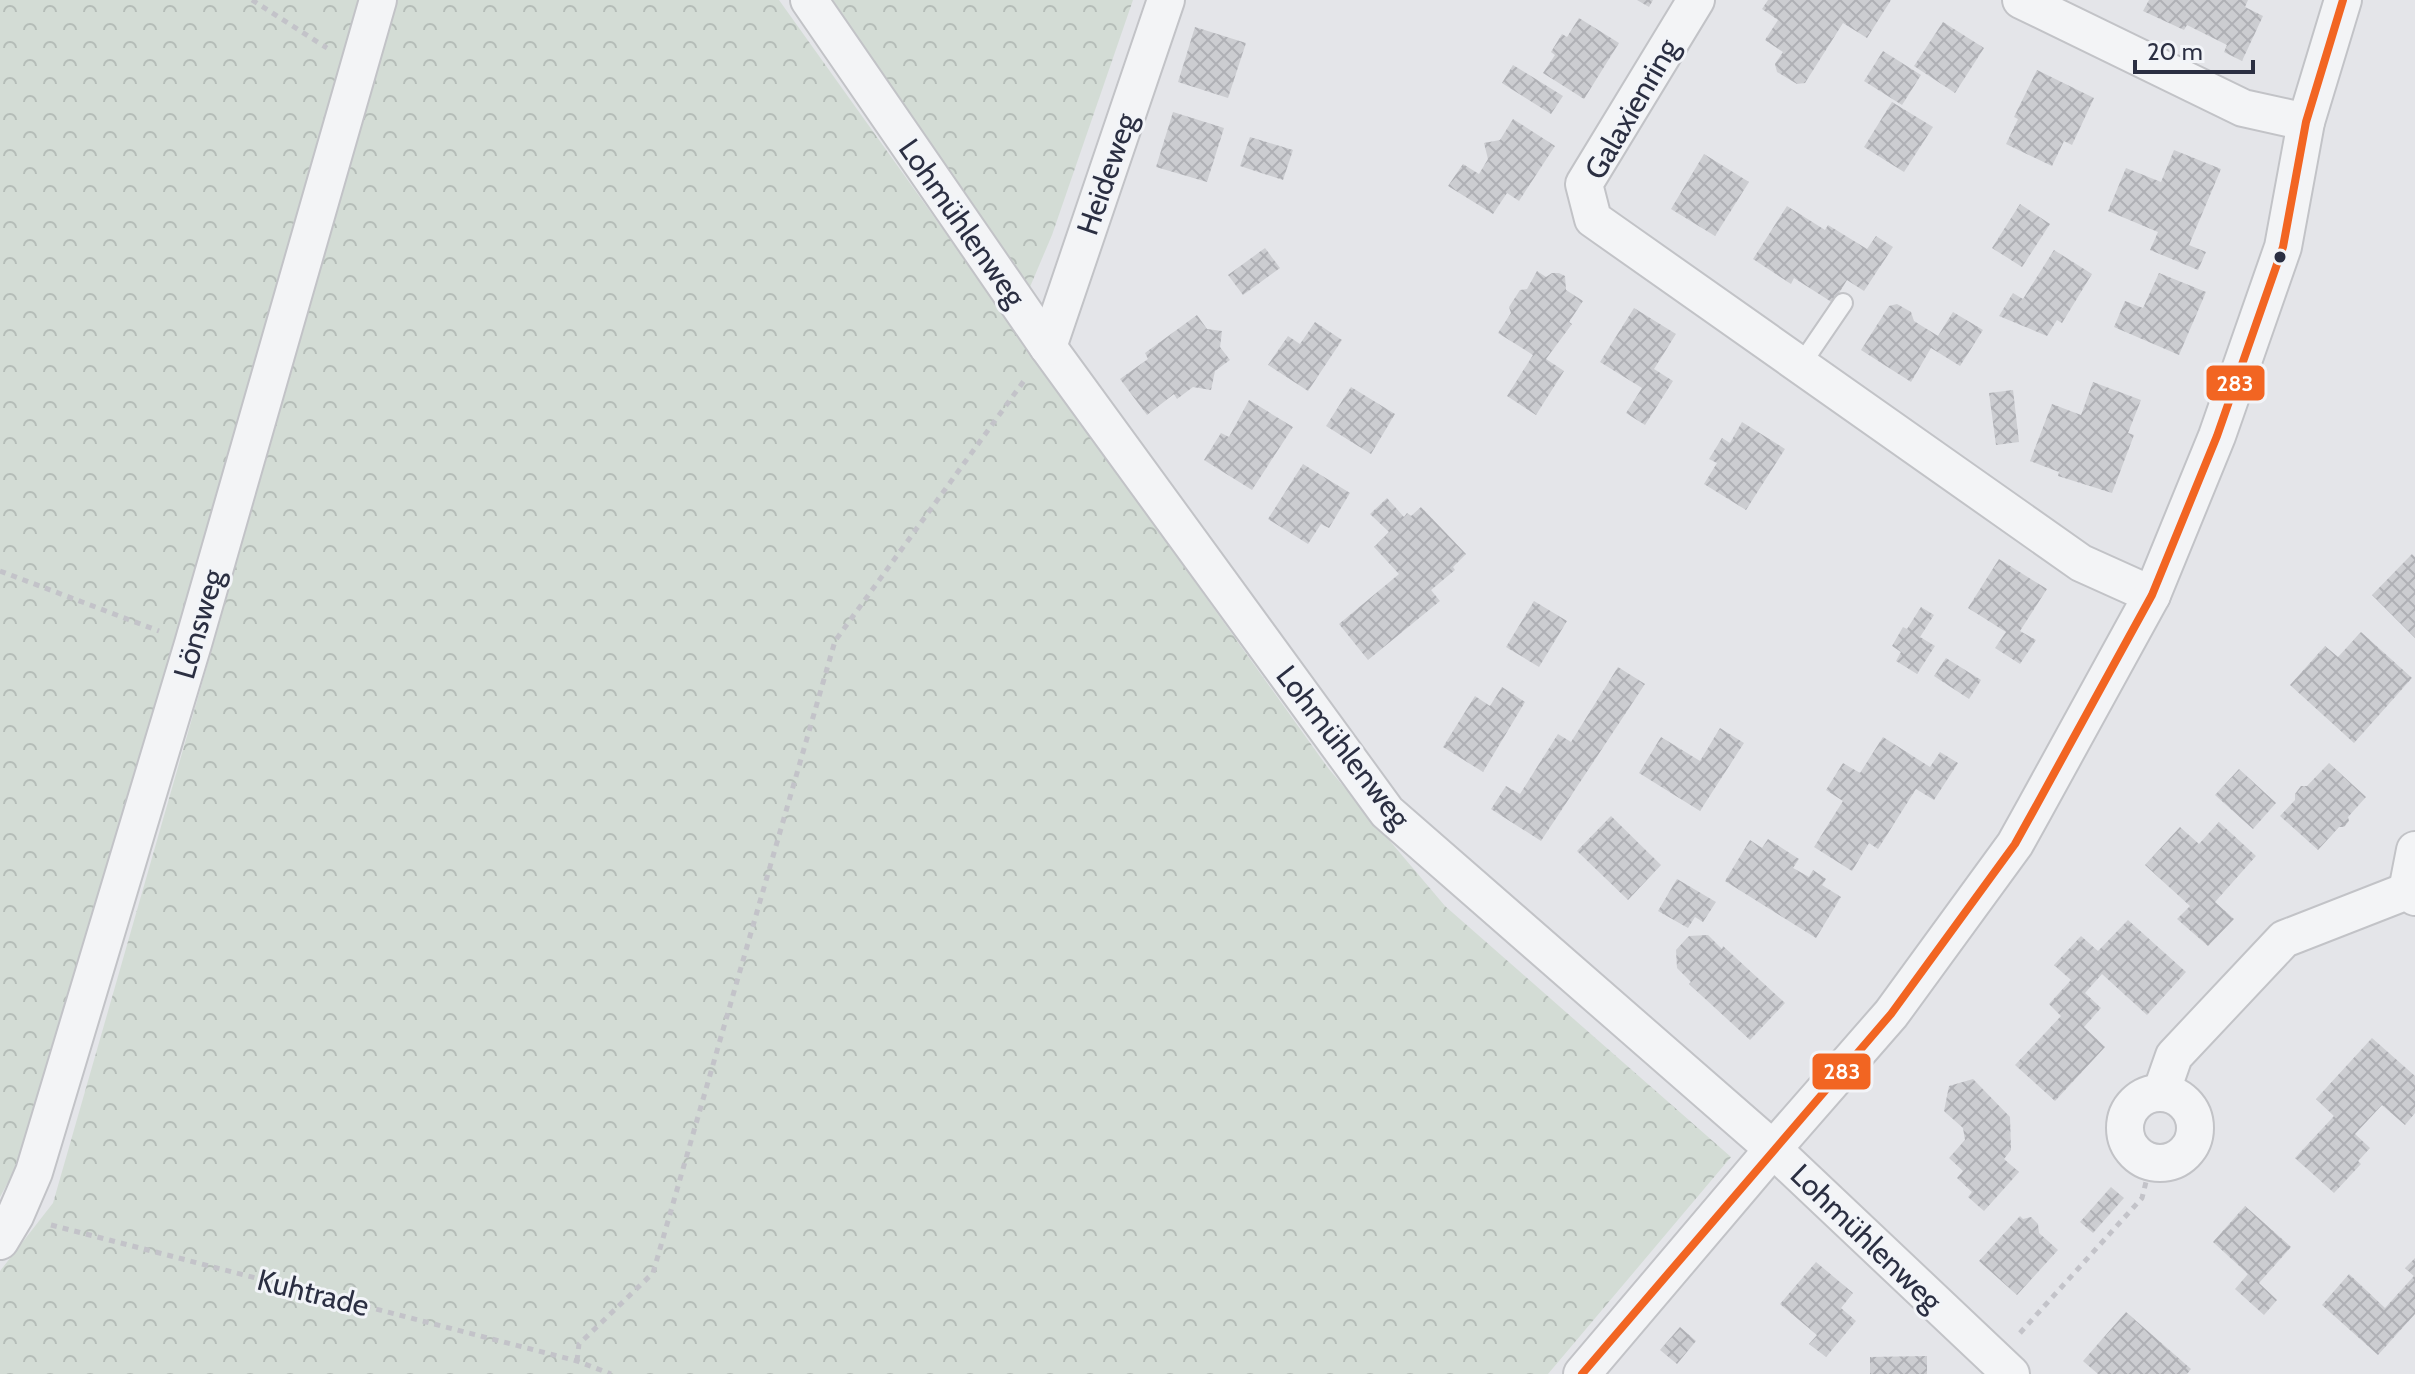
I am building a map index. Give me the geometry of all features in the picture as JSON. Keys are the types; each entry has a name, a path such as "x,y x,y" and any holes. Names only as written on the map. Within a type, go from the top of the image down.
{"street":[{"name":"Lönsweg","path":"7,1229 34,1172 193,644 378,0"},
{"name":"Lohmühlenweg","path":"809,0 1048,347 1387,812 1773,1149 2003,1367"},
{"name":"Heideweg","path":"1048,347 1166,0"},
{"name":"Galaxienring","path":"1696,0 1584,184 1593,219 2081,563 2152,595"},
{"path":"2021,0 2243,108 2306,122"},
{"path":"1582,1374 1891,1014 2015,844 2152,595 2217,436 2283,247 2306,122 2343,0"},
{"path":"2161,1093 2174,1056 2284,939 2411,894 2415,850"},
{"path":"2169,1093 2184,1101 2193,1114 2195,1129 2191,1144 2181,1156 2167,1162 2151,1162 2137,1154 2128,1141 2125,1126 2129,1111 2140,1099 2169,1093"}],"lane":[{"path":"1800,366 1843,303"}],"path":[{"path":"252,0 359,67"},
{"path":"577,1361 579,1344 653,1273 835,641 1048,347"},
{"path":"0,571 193,644"},
{"path":"2003,1367 2142,1198 2151,1162"},
{"name":"Kuhtrade","path":"7,1229 577,1361 611,1374"}],"green space":[{"path":"0,0 363,0 28,1146 0,1197"},
{"path":"398,0 779,0 1328,768 1445,906 1731,1157 1548,1374 0,1374 0,1271 53,1203"},
{"path":"833,0 1133,0 1052,235 1027,294"}],"building":[{"path":"1637,0 1653,0 1649,7"},
{"path":"1768,0 1891,0 1867,38 1843,23 1805,83 1797,84 1777,72 1775,64 1783,52 1765,40 1778,20 1762,9"},
{"path":"2149,0 2248,0 2245,7 2263,16 2242,61 2224,52 2227,45 2187,25 2184,30 2143,11"},
{"path":"1579,18 1619,43 1584,99 1543,73 1555,55 1551,52 1562,34 1567,37"},
{"path":"1943,22 1984,48 1955,93 1914,66"},
{"path":"1195,27 1246,43 1228,98 1178,82"},
{"path":"1883,51 1921,75 1902,105 1864,81"},
{"path":"1513,65 1563,96 1551,114 1502,83"},
{"path":"2037,70 2094,98 2072,145 2064,141 2052,166 2006,144 2018,119 2014,117"},
{"path":"1892,102 1933,127 1904,172 1864,147"},
{"path":"1173,112 1224,128 1207,182 1156,167"},
{"path":"1513,119 1555,146 1519,201 1507,193 1493,214 1448,186 1463,164 1479,174 1488,159 1484,143 1500,140"},
{"path":"1250,137 1293,150 1283,180 1240,166"},
{"path":"2174,150 2221,169 2189,245 2206,252 2198,270 2150,250 2158,232 2108,211 2126,168 2161,182"},
{"path":"1704,154 1749,182 1715,236 1671,209"},
{"path":"2020,204 2050,224 2022,267 1992,248"},
{"path":"1787,206 1825,230 1828,225 1867,249 1876,236 1893,247 1864,291 1847,280 1833,303 1794,278 1791,284 1753,259"},
{"path":"1265,248 1280,268 1243,295 1228,275"},
{"path":"2054,250 2092,274 2062,323 2057,320 2047,336 1999,316 2013,293 2023,299"},
{"path":"1537,271 1546,277 1552,273 1565,276 1566,290 1583,301 1569,322 1572,324 1546,359 1564,371 1536,415 1507,396 1533,355 1498,333 1511,313 1509,307 1520,290 1527,289"},
{"path":"2159,273 2206,292 2179,355 2114,327 2125,301 2143,308"},
{"path":"1897,304 1911,312 1914,321 1938,336 1953,312 1983,330 1960,366 1931,348 1911,382 1861,350 1889,306"},
{"path":"1634,308 1676,334 1654,369 1673,381 1645,425 1626,413 1642,388 1600,362"},
{"path":"1197,315 1207,329 1222,331 1220,347 1230,360 1215,371 1211,390 1193,387 1177,399 1174,394 1147,415 1120,379 1148,359 1145,353"},
{"path":"1315,322 1342,340 1308,391 1268,365 1288,336 1300,344"},
{"path":"2093,382 2141,400 2128,433 2134,435 2112,493 2058,476 2059,472 2030,461 2052,404 2081,415"},
{"path":"1351,387 1395,414 1371,454 1326,426"},
{"path":"2013,390 2019,442 1996,445 1989,393"},
{"path":"1249,400 1293,427 1252,490 1204,460 1221,433 1229,437"},
{"path":"1742,422 1785,449 1746,510 1704,484 1717,463 1709,459 1722,438 1730,443"},
{"path":"1303,464 1350,493 1329,528 1321,524 1308,544 1268,519"},
{"path":"1387,498 1404,517 1407,513 1411,516 1421,507 1466,554 1453,567 1455,570 1431,590 1440,601 1368,660 1339,624 1399,574 1374,547 1389,532 1370,514"},
{"path":"2412,554 2415,557 2415,638 2372,595"},
{"path":"1999,559 2047,589 2020,631 2036,640 2020,664 1995,648 2006,632 1968,608"},
{"path":"1534,601 1567,621 1539,667 1506,647"},
{"path":"1921,607 1934,615 1920,637 1935,646 1917,674 1896,661 1901,652 1892,646 1903,627 1907,629"},
{"path":"2361,632 2412,678 2354,743 2290,685 2325,646 2338,657"},
{"path":"1946,658 1981,680 1969,699 1934,676"},
{"path":"1618,667 1645,684 1541,841 1491,809 1506,786 1520,794 1558,734 1571,742"},
{"path":"1502,687 1525,702 1483,772 1443,747 1475,696 1490,706"},
{"path":"1720,728 1744,743 1700,811 1639,773 1661,737 1700,761"},
{"path":"1883,737 1930,767 1940,752 1958,763 1934,800 1916,789 1878,849 1869,843 1852,871 1814,847 1843,801 1826,790 1843,763 1860,773"},
{"path":"2329,763 2366,797 2348,817 2349,821 2344,827 2339,827 2318,850 2280,816 2295,800 2301,786 2307,786"},
{"path":"2239,769 2276,803 2253,829 2215,795"},
{"path":"1611,816 1661,865 1628,900 1577,851"},
{"path":"2219,822 2256,856 2215,902 2234,919 2208,946 2177,919 2190,906 2145,865 2180,827 2199,844"},
{"path":"1768,839 1799,859 1793,868 1809,877 1813,870 1826,879 1822,885 1841,897 1816,938 1725,881 1750,840 1762,848"},
{"path":"1677,879 1716,902 1703,922 1695,917 1688,928 1658,911"},
{"path":"2128,920 2186,972 2147,1015 2102,974 2085,993 2101,1008 2084,1027 2105,1047 2055,1101 2015,1065 2061,1016 2049,1004 2071,980 2054,965 2081,936 2098,951"},
{"path":"1708,935 1785,1003 1750,1040 1689,984 1691,982 1677,968 1676,950 1689,936"},
{"path":"2372,1038 2415,1076 2415,1113 2405,1125 2382,1105 2355,1134 2370,1148 2358,1161 2361,1164 2334,1193 2295,1158 2334,1116 2316,1099"},
{"path":"1973,1079 2010,1117 2011,1150 2004,1159 2019,1172 1984,1211 1968,1197 1972,1192 1957,1178 1963,1171 1949,1158 1965,1140 1963,1128 1944,1111 1949,1086"},
{"path":"2111,1187 2124,1198 2093,1233 2080,1222"},
{"path":"2245,1206 2291,1247 2259,1283 2277,1300 2264,1315 2235,1289 2248,1274 2213,1242"},
{"path":"2020,1216 2023,1219 2031,1217 2038,1224 2039,1233 2058,1250 2017,1295 1979,1261"},
{"path":"2415,1258 2415,1314 2378,1355 2322,1305 2349,1274 2385,1308 2414,1276 2405,1268"},
{"path":"1816,1262 1853,1293 1841,1308 1856,1321 1826,1357 1809,1344 1817,1335 1780,1304"},
{"path":"2126,1312 2191,1369 2187,1374 2098,1374 2083,1361"},
{"path":"1680,1327 1696,1341 1677,1364 1660,1350"},
{"path":"1927,1356 1927,1374 1870,1374 1870,1357"}],"transit line":[{"name":"283","path":"1582,1374 1891,1014 2015,844 2035,808 2152,595 2217,436 2283,247 2306,122 2343,0"}]}
